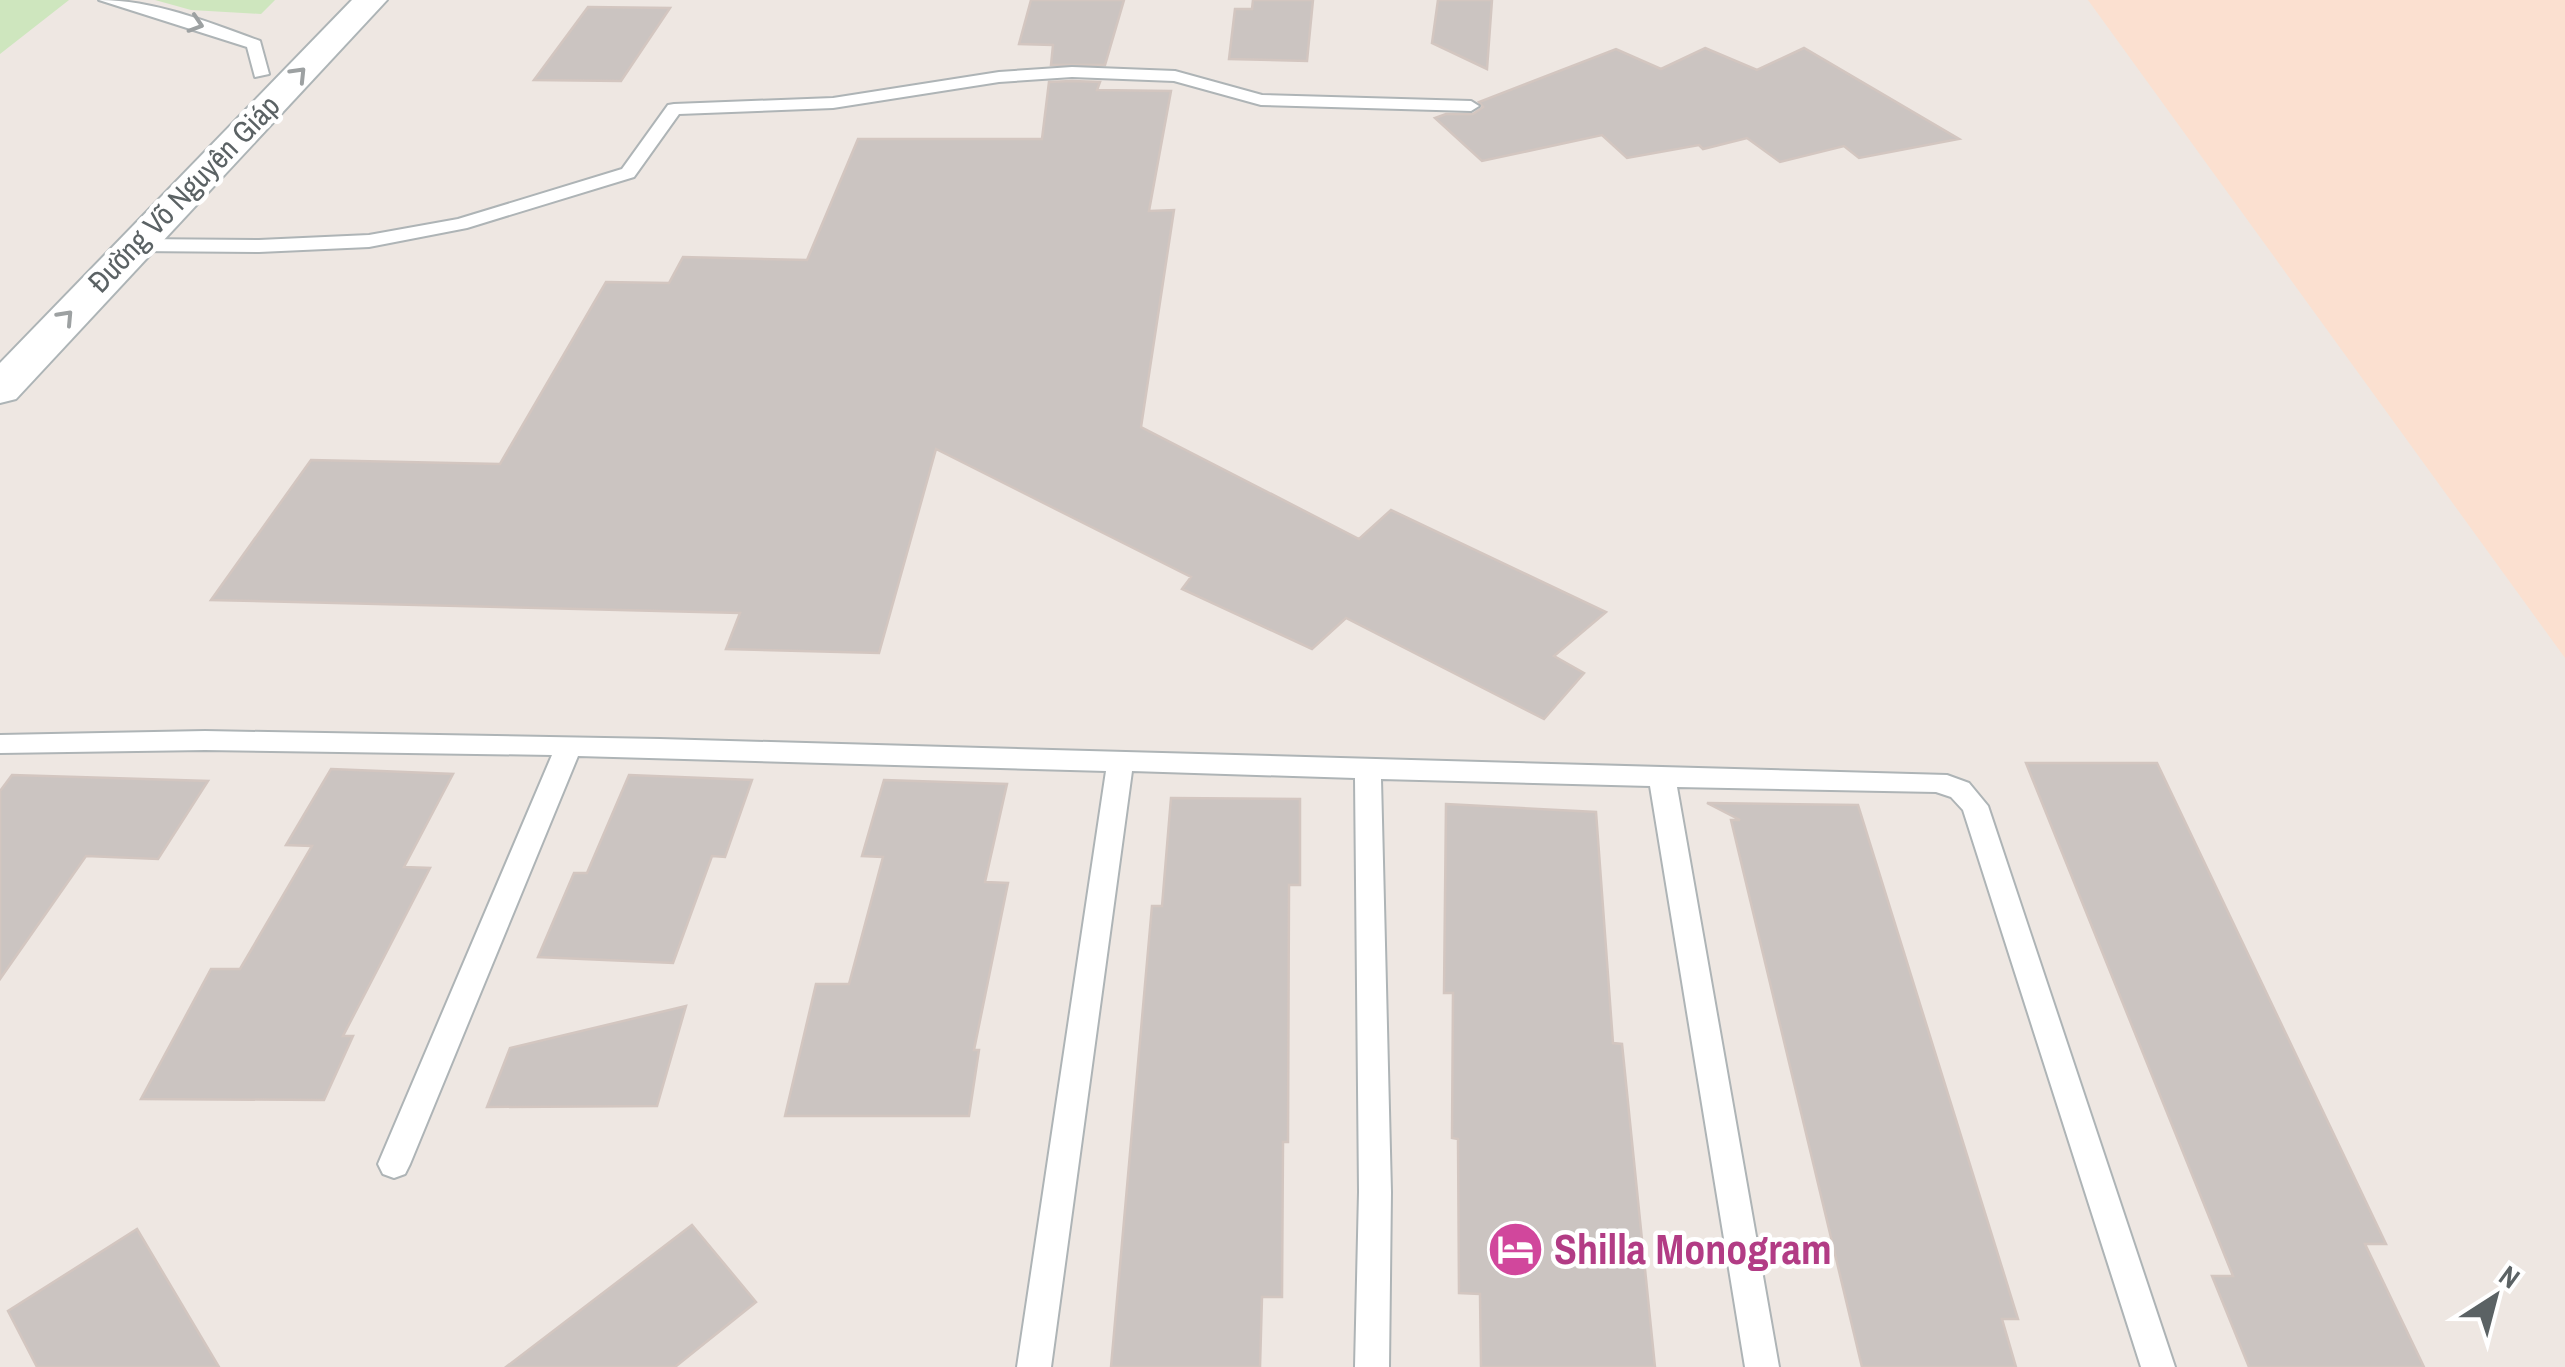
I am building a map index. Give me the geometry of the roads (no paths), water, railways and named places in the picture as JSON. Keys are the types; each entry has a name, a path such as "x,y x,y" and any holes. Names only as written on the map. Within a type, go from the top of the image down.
{"main road":[{"name":"Đường Võ Nguyên Giáp","path":"147,182 260,74 325,22 370,0"},
{"name":"Đường Võ Nguyên Giáp","path":"0,388 107,236 325,22"}],"lane":[{"path":"107,0 193,22 254,44 260,74"},
{"path":"107,236 259,246 368,241 461,224 628,174 674,109 832,103 1000,77 1072,72 1176,76 1261,100 1471,106"},
{"path":"0,744 231,741 1368,772 1938,782 1960,790 1975,806 2158,1367"},
{"path":"394,1164 568,748"},
{"path":"1034,1367 1120,763"},
{"path":"1368,772 1375,1192 1372,1367"},
{"path":"1662,778 1762,1367"}],"place":[{"name":"Shilla Monogram","path":"1515,1249"}]}
